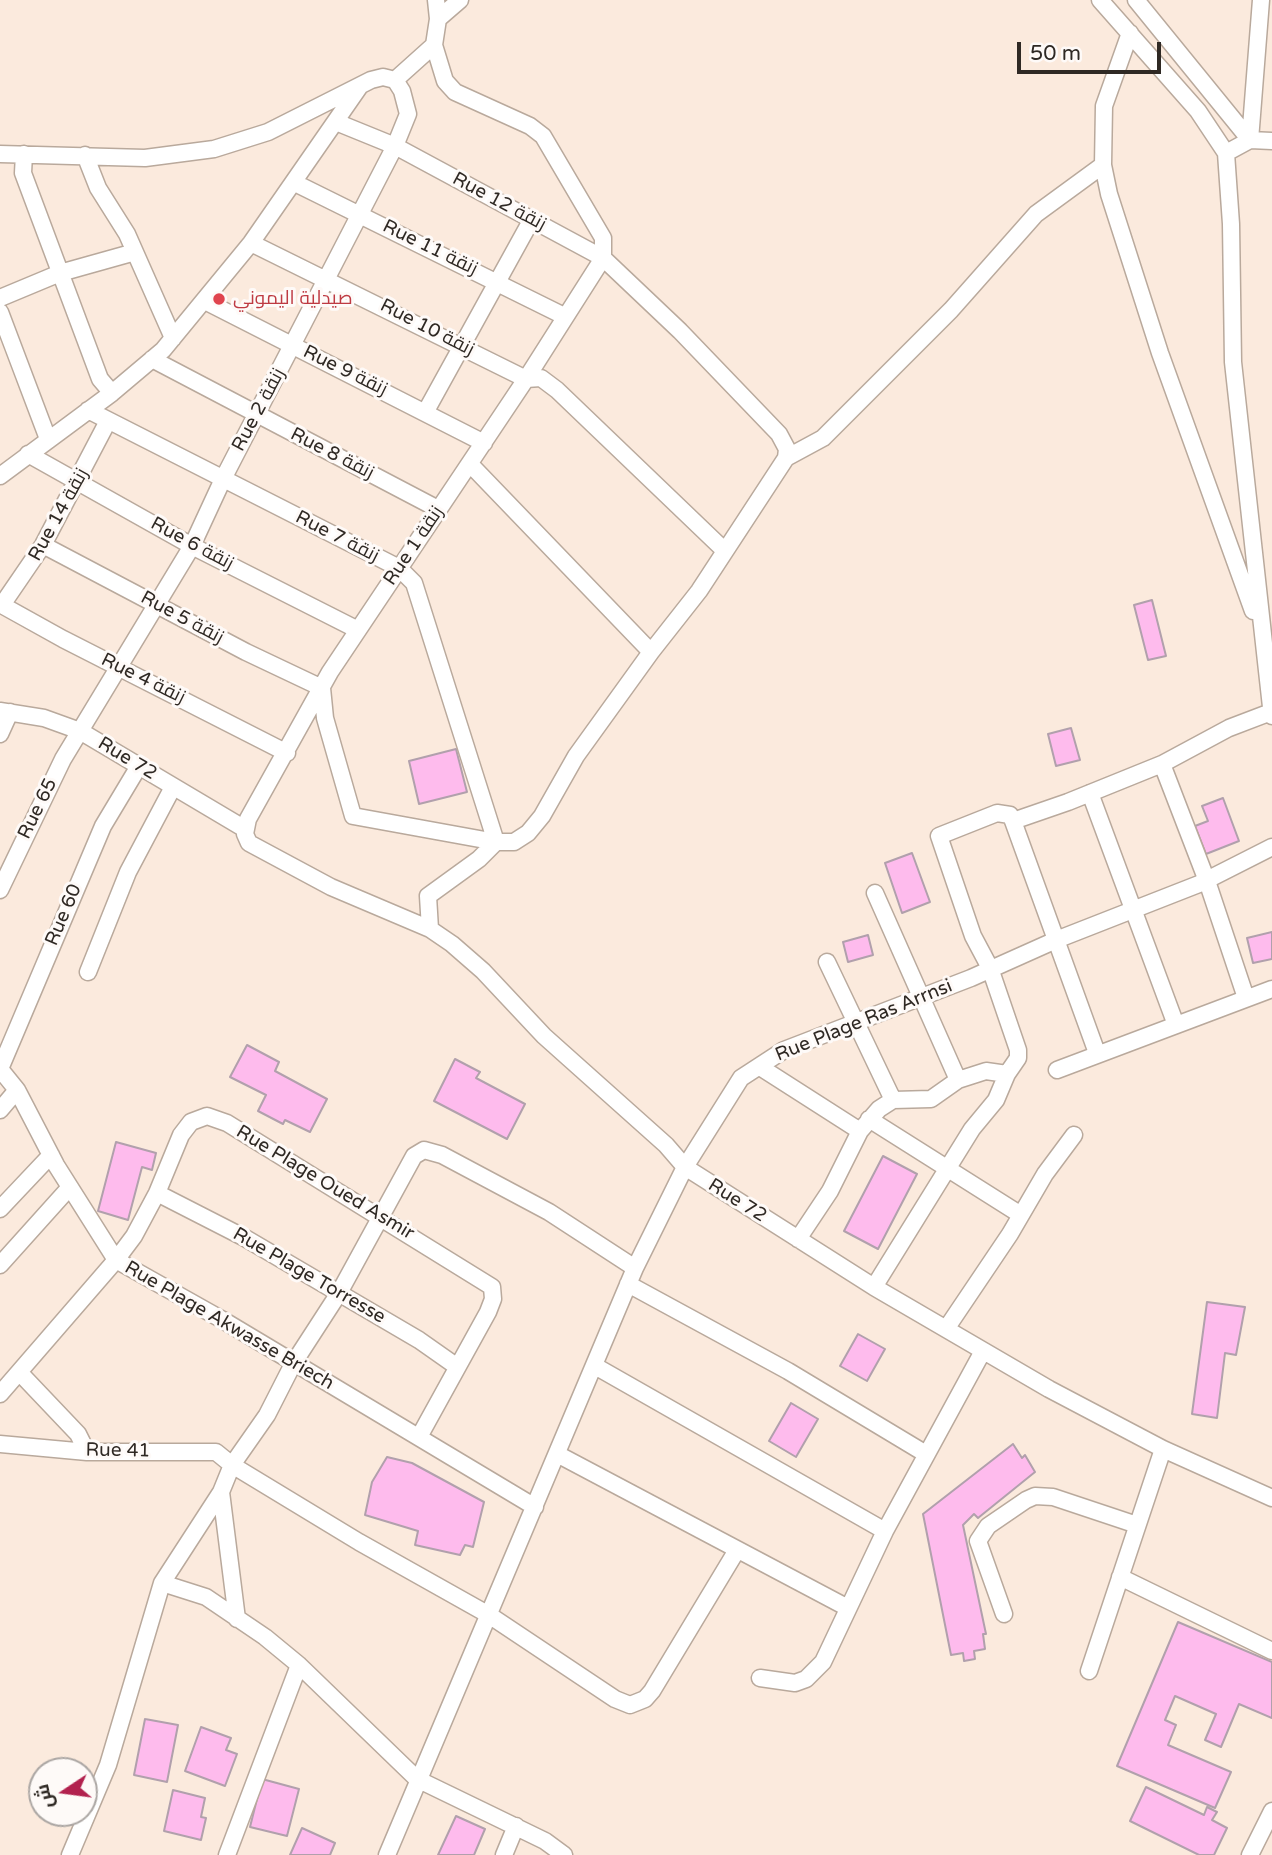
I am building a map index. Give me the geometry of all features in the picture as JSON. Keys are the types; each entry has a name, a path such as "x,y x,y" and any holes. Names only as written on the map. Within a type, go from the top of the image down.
{"street":[{"path":"436,0 438,19 434,46 445,81 455,92 530,125 543,136 603,238 603,258"},
{"path":"438,19 460,0"},
{"path":"1013,821 1162,764 1229,728 1272,714 1233,362 1231,211 1226,153 1210,126 1100,0"},
{"path":"1136,0 1250,140"},
{"path":"1250,140 1261,0"},
{"path":"1130,33 1104,106 1103,165 1109,194 1160,354 1262,639"},
{"path":"0,154 159,157 236,144 268,132 360,86 383,77 395,80 434,46"},
{"name":"Rue 2 زنقة","path":"80,731 192,546 223,479 395,146 408,114 405,99 395,80"},
{"path":"0,476 112,393 173,338 251,243 360,86"},
{"name":"Rue 12 زنقة","path":"336,122 395,146 603,258 680,331 779,434 786,444 786,458"},
{"path":"1226,153 1250,140 1272,141"},
{"path":"24,154 23,173 100,379 112,393"},
{"path":"85,155 98,188 135,252 173,338"},
{"path":"322,688 325,718 353,816 496,842 514,842 528,834 576,756 699,591 786,458 823,438 951,310 1036,214 1103,165"},
{"name":"Rue 11 زنقة","path":"295,183 361,213 564,316"},
{"path":"426,411 532,219"},
{"name":"Rue 10 زنقة","path":"251,243 463,345 526,379 541,378 557,390 725,551"},
{"path":"0,298 60,273 135,252"},
{"name":"Rue 1 زنقة","path":"247,836 256,802 287,753 322,688 603,258"},
{"name":"Rue 9 زنقة","path":"205,301 426,411 484,443"},
{"path":"0,312 48,439"},
{"name":"Rue 8 زنقة","path":"152,359 256,416 438,509"},
{"name":"Rue 7 زنقة","path":"88,410 399,568 414,583 496,842"},
{"name":"Rue 14 زنقة","path":"1,604 43,545 108,421"},
{"name":"Rue 6 زنقة","path":"28,454 192,546 358,630"},
{"path":"470,464 651,652"},
{"name":"Rue 5 زنقة","path":"43,545 322,688"},
{"name":"Rue 4 زنقة","path":"1,604 117,667 213,713 287,753"},
{"path":"0,734 5,711"},
{"name":"Rue 72","path":"5,711 44,718 80,731 331,887 430,929 483,971 544,1036 666,1144 684,1167 874,1287 1087,1410 1163,1449 1272,1498"},
{"name":"Rue 65","path":"0,890 50,783 80,731"},
{"path":"1162,764 1207,881 1246,998"},
{"name":"Rue 60","path":"0,1069 103,827 139,766"},
{"path":"88,972 128,872 173,787"},
{"path":"1090,793 1176,1025"},
{"path":"874,1287 972,1129 996,1100 1007,1074 1018,1058 1018,1050 990,968 973,936 939,838 941,834 997,813 1010,815 1097,1052"},
{"path":"430,929 428,896 479,859 496,842"},
{"name":"Rue Plage Ras Arrnsi","path":"387,1855 635,1268 684,1167 741,1078 784,1050 1056,940 1135,911 1207,881 1272,847"},
{"path":"876,893 958,1080"},
{"path":"827,962 893,1100"},
{"path":"1057,1070 1097,1052 1272,989"},
{"path":"760,1067 864,1125 948,1167 1021,1215"},
{"name":"Rue Plage Akwasse Briech","path":"0,1069 17,1090 51,1155 116,1260 221,1319 535,1507"},
{"path":"798,1239 830,1191 864,1125 893,1100 931,1099 958,1080 986,1071 1007,1074"},
{"path":"0,1110 17,1090"},
{"name":"Rue Plage Oued Asmir","path":"157,1193 181,1135 191,1122 200,1117 216,1118 382,1217 492,1287 493,1299 456,1366"},
{"path":"946,1329 1045,1174 1074,1135"},
{"path":"70,1855 108,1765 162,1583 221,1492 232,1465 267,1415 293,1364 339,1293 382,1217 410,1160 418,1152 436,1152 549,1212 635,1268"},
{"path":"0,1209 51,1155"},
{"path":"0,1265 70,1187"},
{"path":"87,1452 78,1434 8,1381 116,1260 134,1236 157,1193"},
{"name":"Rue Plage Torresse","path":"157,1193 246,1238 456,1366"},
{"path":"628,1284 788,1371 926,1454"},
{"path":"760,1678 795,1683 815,1672 885,1531 983,1351"},
{"path":"419,1437 456,1366"},
{"path":"595,1366 885,1531"},
{"name":"Rue 41","path":"0,1444 87,1452 216,1452 232,1465 359,1542 489,1615 623,1704 638,1703 662,1676 737,1550"},
{"path":"1089,1671 1163,1449"},
{"path":"557,1454 848,1608"},
{"path":"221,1492 237,1619"},
{"path":"1004,1614 978,1541 983,1530 1027,1500 1053,1497 1138,1525"},
{"path":"1121,1577 1272,1651"},
{"path":"162,1583 206,1597 299,1665 417,1779 545,1840 564,1855"},
{"path":"227,1855 299,1665"},
{"path":"1250,1855 1272,1811"},
{"path":"504,1855 516,1826"}],"building":[{"path":"1152,600 1166,656 1148,660 1134,605"},
{"path":"1071,728 1080,760 1056,766 1048,734"},
{"path":"456,749 467,792 419,804 409,761"},
{"path":"1223,798 1239,841 1206,854 1195,826 1208,821 1202,806"},
{"path":"912,853 930,902 902,913 885,863"},
{"path":"1272,932 1272,959 1253,963 1247,938"},
{"path":"868,935 873,955 848,962 843,942"},
{"path":"247,1045 279,1062 275,1071 327,1099 310,1132 285,1120 283,1124 258,1111 266,1095 230,1077"},
{"path":"455,1059 480,1072 476,1078 525,1104 507,1139 434,1101"},
{"path":"116,1142 156,1153 152,1170 142,1167 128,1220 98,1211"},
{"path":"883,1156 917,1174 878,1249 844,1231"},
{"path":"1207,1302 1245,1307 1236,1355 1225,1353 1217,1418 1192,1414"},
{"path":"858,1334 885,1349 867,1381 840,1366"},
{"path":"791,1403 818,1419 796,1457 769,1441"},
{"path":"1013,1444 1022,1458 1025,1455 1035,1472 978,1518 974,1514 963,1525 986,1634 983,1634 985,1649 974,1651 975,1659 964,1661 963,1653 951,1655 923,1514"},
{"path":"387,1457 412,1463 484,1502 473,1547 465,1545 460,1555 415,1545 418,1531 365,1515 372,1482"},
{"path":"1178,1622 1272,1662 1272,1718 1239,1704 1221,1747 1205,1740 1216,1714 1175,1696 1165,1720 1176,1725 1168,1745 1231,1772 1215,1808 1117,1766"},
{"path":"145,1719 178,1725 167,1782 134,1775"},
{"path":"201,1727 231,1738 226,1750 237,1754 225,1786 185,1771"},
{"path":"262,1779 299,1789 287,1836 250,1827"},
{"path":"1146,1787 1204,1815 1207,1807 1217,1812 1212,1820 1227,1828 1214,1855 1199,1855 1130,1821"},
{"path":"173,1790 205,1798 201,1817 206,1818 201,1840 164,1831"},
{"path":"456,1816 485,1829 474,1855 438,1855"},
{"path":"302,1828 335,1843 330,1855 290,1855"}],"place":[{"name":"صيدلية اليموني","path":"219,299"}]}
